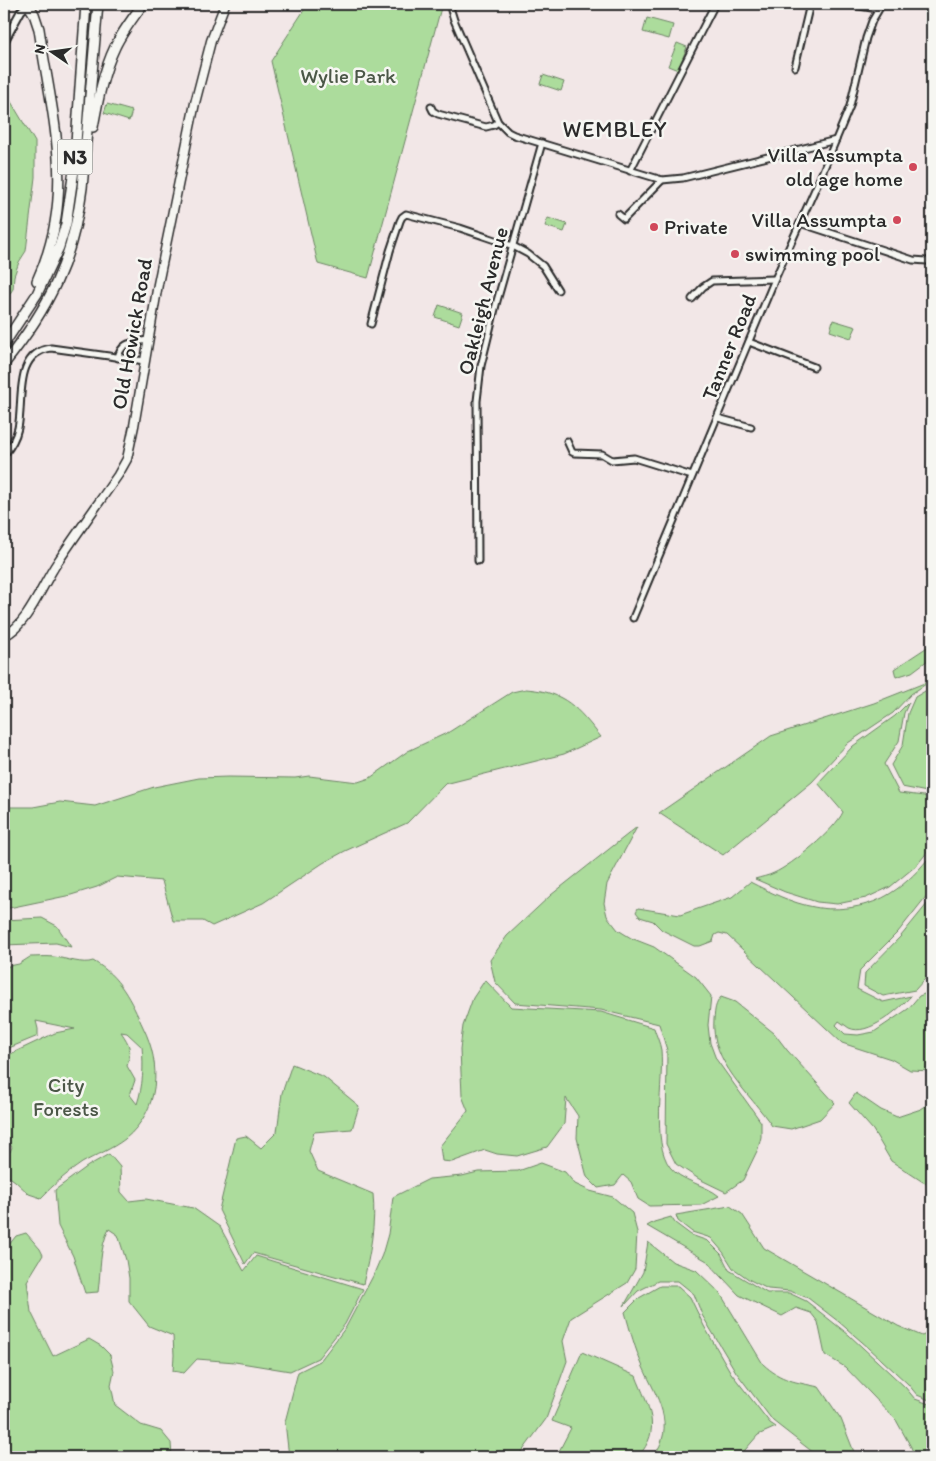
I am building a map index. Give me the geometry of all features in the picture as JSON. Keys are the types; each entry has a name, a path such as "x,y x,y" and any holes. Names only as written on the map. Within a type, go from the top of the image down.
{"highway":[{"path":"4,337 24,308 48,255 57,212 60,177 57,138 39,29 28,4"},
{"name":"N3","path":"4,344 32,302 50,270 59,247 70,200 76,145 86,4"},
{"name":"N3","path":"4,364 36,320 57,284 76,226 82,188 98,4"},
{"path":"82,188 98,101 106,69 115,46 142,4"}],"main road":[{"name":"Old Howick Road","path":"4,636 15,629 23,620 56,565 124,466 134,426 174,200 195,103 211,41 225,4"}],"street":[{"path":"4,42 21,11 28,4"},
{"path":"449,4 454,20 498,122 508,132 662,180 683,178 836,140"},
{"path":"630,171 715,4"},
{"path":"795,67 810,4"},
{"path":"847,4 878,9"},
{"name":"Tanner Road","path":"632,618 718,418 775,279 836,140 853,98 866,38 882,4"},
{"path":"431,107 433,112 438,114 479,125 489,127 498,122"},
{"name":"Oakleigh Avenue","path":"478,561 478,389 487,338 542,143"},
{"path":"618,214 624,219 662,180"},
{"path":"371,324 390,251 400,221 404,215 411,215 460,228 513,246 528,254 543,266 558,290"},
{"path":"800,223 913,260 922,262 932,259"},
{"path":"692,298 712,281 775,279"},
{"path":"118,358 120,349 124,346 148,340"},
{"path":"749,342 814,367"},
{"path":"4,455 18,428 23,374 32,358 51,348 145,361"},
{"path":"718,418 751,427"},
{"path":"567,441 574,453 602,454 612,460 634,458 692,476"}],"green space":[{"name":"Wylie Park","path":"308,4 442,4 368,278 318,264 271,61"},
{"path":"647,18 673,25 669,39 643,32"},
{"path":"677,43 687,47 678,70 668,66"},
{"path":"543,75 564,82 561,91 540,84"},
{"path":"4,95 10,100 35,142 35,177 26,251 19,262 14,276 13,289 4,302"},
{"path":"107,104 132,111 129,121 104,113"},
{"path":"548,218 567,224 564,232 545,226"},
{"path":"439,305 463,313 459,325 435,317"},
{"path":"833,320 856,327 851,338 830,331"},
{"path":"932,644 932,660 928,660 912,672 896,677 894,669"},
{"path":"932,680 911,694 893,713 848,743 812,782 723,855 659,813 771,736 874,703"},
{"path":"932,687 932,793 902,787 891,765 903,745 908,713 915,697"},
{"path":"526,689 551,694 570,703 601,737 564,754 445,784 407,823 345,851 323,863 263,903 212,926 203,921 173,921 162,881 117,877 97,887 71,895 4,909 4,807 33,807 60,802 95,806 154,787 199,778 295,778 309,776 358,782 370,778 408,751 449,732 512,692"},
{"path":"909,702 904,713 899,741 884,764 899,793 932,797 932,846 917,865 890,887 866,898 837,904 817,902 785,892 755,879 772,874 791,863 831,828 843,812 818,783 853,746 895,716"},
{"path":"637,827 607,884 604,903 607,916 618,930 631,938 654,947 696,977 711,996 708,1025 710,1043 716,1059 761,1122 761,1137 758,1149 743,1180 726,1192 699,1179 676,1164 666,1144 667,1050 659,1024 601,1010 515,1003 495,982 490,960 507,936 551,895"},
{"path":"932,854 932,889 898,932 860,970 857,989 883,1002 911,996 883,1020 865,1029 849,1028 839,1021 836,1025 845,1034 858,1035 874,1032 908,1009 919,996 932,991 932,1071 910,1070 891,1059 842,1043 727,935 719,933 715,935 713,941 700,946 694,946 662,930 653,921 640,917 636,912 638,908 680,915 732,897 750,882 781,897 805,905 833,909 854,907 883,898 897,889"},
{"path":"932,898 932,971 915,990 883,996 864,986 865,973 901,936"},
{"path":"42,918 57,926 71,947 56,943 4,945 4,920"},
{"name":"City Forests","path":"30,957 59,958 79,962 93,961 111,974 124,990 143,1027 153,1056 155,1071 151,1101 137,1127 120,1143 71,1171 41,1198 29,1194 4,1173 4,1156 10,1152 12,1147 4,1137 4,1057 55,1033 75,1029 36,1021 38,1036 4,1050 4,967 19,964","holes":["121,1032 127,1033 142,1047 143,1076 137,1104 130,1095 135,1080 127,1066 129,1048"]},
{"path":"485,980 511,1007 601,1012 654,1028 661,1050 660,1127 664,1156 674,1172 719,1196 701,1205 649,1206 638,1199 631,1182 623,1175 615,1185 598,1188 587,1177 577,1138 578,1116 566,1098 564,1124 547,1147 517,1156 497,1154 485,1150 452,1162 442,1161 440,1146 468,1111 462,1096 460,1049 463,1026 473,998"},
{"path":"721,997 735,1002 774,1033 835,1103 820,1119 791,1129 772,1126 733,1076 718,1049 714,1035 714,1019 716,1005"},
{"path":"292,1064 324,1077 359,1106 352,1129 314,1132 309,1151 318,1171 373,1194 372,1239 363,1284 253,1253 245,1264 219,1210 236,1138 246,1136 261,1148 277,1132 282,1093"},
{"path":"856,1093 881,1110 897,1117 921,1109 932,1102 932,1185 923,1182 891,1161 873,1130 849,1103"},
{"path":"109,1154 120,1167 121,1192 129,1201 146,1199 193,1208 220,1227 244,1271 256,1256 363,1289 345,1324 318,1358 290,1371 235,1362 197,1359 184,1373 173,1371 173,1336 149,1326 129,1301 129,1278 126,1260 118,1235 109,1229 103,1244 98,1292 85,1293 73,1256 58,1226 55,1190 88,1166"},
{"path":"541,1163 565,1172 575,1184 590,1191 613,1197 632,1213 637,1232 635,1269 627,1283 571,1318 563,1341 567,1361 546,1419 518,1457 289,1457 285,1422 298,1372 320,1361 346,1327 382,1255 388,1234 393,1197 429,1179 462,1176 478,1172 518,1171"},
{"path":"730,1206 742,1214 764,1248 898,1326 922,1336 932,1331 932,1401 917,1395 908,1384 869,1348 808,1298 790,1291 768,1289 750,1280 733,1268 711,1238 692,1232 678,1221 676,1215"},
{"path":"671,1217 675,1223 691,1235 708,1241 721,1254 729,1270 767,1293 789,1293 806,1301 849,1335 905,1387 915,1399 932,1405 932,1457 915,1457 896,1420 845,1367 825,1355 818,1322 811,1313 796,1308 782,1316 739,1295 707,1261 647,1226"},
{"path":"26,1233 43,1255 27,1281 31,1312 53,1356 89,1339 101,1346 110,1355 114,1371 111,1385 115,1405 141,1425 161,1431 171,1443 172,1457 4,1457 4,1251 16,1236"},
{"path":"648,1242 673,1262 696,1270 720,1293 763,1364 770,1370 789,1380 819,1387 841,1419 856,1457 819,1457 773,1421 736,1372 702,1315 694,1294 678,1281 658,1281 638,1291 624,1306 643,1272"},
{"path":"660,1286 678,1286 690,1297 731,1373 770,1423 776,1427 758,1435 739,1457 653,1457 664,1434 662,1412 633,1340 625,1312 639,1298"},
{"path":"582,1352 636,1376 651,1417 652,1427 646,1446 638,1457 556,1457 571,1428 552,1421"}],"place":[{"name":"Villa Assumpta old age home","path":"913,167"},
{"name":"Villa Assumpta","path":"897,220"},
{"name":"Private","path":"654,227"},
{"name":"swimming pool","path":"735,254"}],"district":[{"name":"WEMBLEY","path":"615,129"}]}
